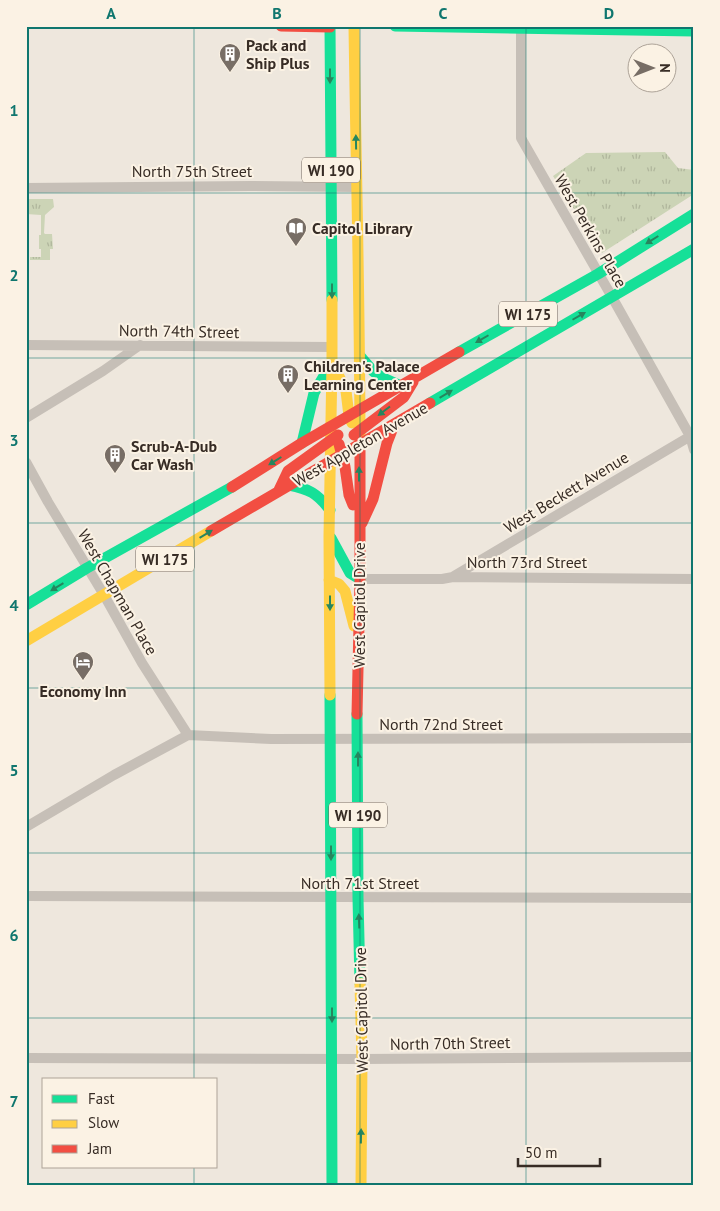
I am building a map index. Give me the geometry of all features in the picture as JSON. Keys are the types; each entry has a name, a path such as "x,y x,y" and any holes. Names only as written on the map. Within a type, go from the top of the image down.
{"main road":[{"path":"281,26 333,27"},
{"name":"WI 190","path":"354,26 360,409"},
{"path":"395,26 694,31"},
{"name":"WI 190","path":"333,27 331,426 338,445"},
{"name":"West Appleton Avenue","path":"360,409 598,274 694,214"},
{"name":"West Appleton Avenue","path":"26,605 87,568 244,480 331,426 355,430 394,425 694,249"},
{"path":"332,255 344,274 358,283"},
{"path":"360,356 381,377 401,386"},
{"path":"302,443 314,393 332,362"},
{"name":"West Capitol Drive","path":"332,362 346,391 355,430 359,524 360,579 357,739 362,1059 361,1185"},
{"path":"278,492 288,471 338,445 355,430 404,397 418,376"},
{"path":"355,430 360,409"},
{"path":"359,524 373,499 387,443 394,425"},
{"name":"West Appleton Avenue","path":"338,445 355,430"},
{"path":"338,445 349,495 359,524"},
{"path":"331,461 338,445"},
{"name":"West Appleton Avenue","path":"26,641 331,461"},
{"name":"West Capitol Drive","path":"331,461 332,1185"},
{"path":"289,485 311,490 317,494 330,510"},
{"path":"330,536 345,566 350,573 360,579"},
{"path":"330,580 339,584 345,592 351,619 359,640"}],"street":[{"name":"West Perkins Place","path":"521,27 521,138 692,435 694,450"},
{"name":"North 75th Street","path":"26,188 357,187"},
{"name":"North 74th Street","path":"26,345 332,347"},
{"path":"26,418 103,371 140,345"},
{"name":"West Beckett Avenue","path":"453,577 692,435"},
{"name":"West Chapman Place","path":"26,462 142,663 188,735"},
{"name":"North 73rd Street","path":"360,579 442,579 453,577 694,579"},
{"path":"26,826 188,735"},
{"name":"North 72nd Street","path":"188,735 252,739 694,738"},
{"name":"North 71st Street","path":"26,896 694,898"},
{"name":"North 70th Street","path":"26,1058 362,1059 694,1057"}],"green space":[{"path":"665,152 678,168 694,170 694,194 602,253 553,176 586,153"},
{"path":"26,199 53,199 54,207 45,215 44,233 52,234 53,249 50,249 50,260 30,260 30,257 41,257 39,235 41,235 41,215 26,214"}],"traffic: fast":[{"path":"330,26 332,300"},
{"path":"395,26 694,31"},
{"path":"459,352 598,274 694,214"},
{"path":"430,403 694,249"},
{"path":"360,356 381,377 401,386"},
{"path":"302,443 314,393 331,364"},
{"path":"289,485 312,493 321,499 330,510"},
{"path":"26,605 87,568 232,487"},
{"path":"331,538 350,573 360,579"},
{"path":"330,695 332,1185"},
{"path":"357,714 360,983"}],"traffic: slow":[{"path":"354,26 360,448"},
{"path":"330,695 329,536 332,300"},
{"path":"333,364 346,391 349,416 352,423"},
{"path":"26,641 211,531"},
{"path":"329,580 339,584 345,591 354,626"},
{"path":"360,983 362,1059 361,1185"}],"traffic: jam":[{"path":"281,26 330,27"},
{"path":"232,487 302,443 459,352"},
{"path":"354,435 404,397 413,382"},
{"path":"211,531 430,403"},
{"path":"362,523 373,499 387,443 394,425"},
{"path":"278,492 288,471 338,435"},
{"path":"339,444 349,495 353,505"},
{"path":"357,714 360,448"}],"place":[{"name":"Pack and Ship Plus","path":"230,73"},
{"name":"Capitol Library","path":"296,247"},
{"name":"Children's Palace Learning Center","path":"288,394"},
{"name":"Scrub-A-Dub Car Wash","path":"115,474"},
{"name":"Economy Inn","path":"83,681"}]}
